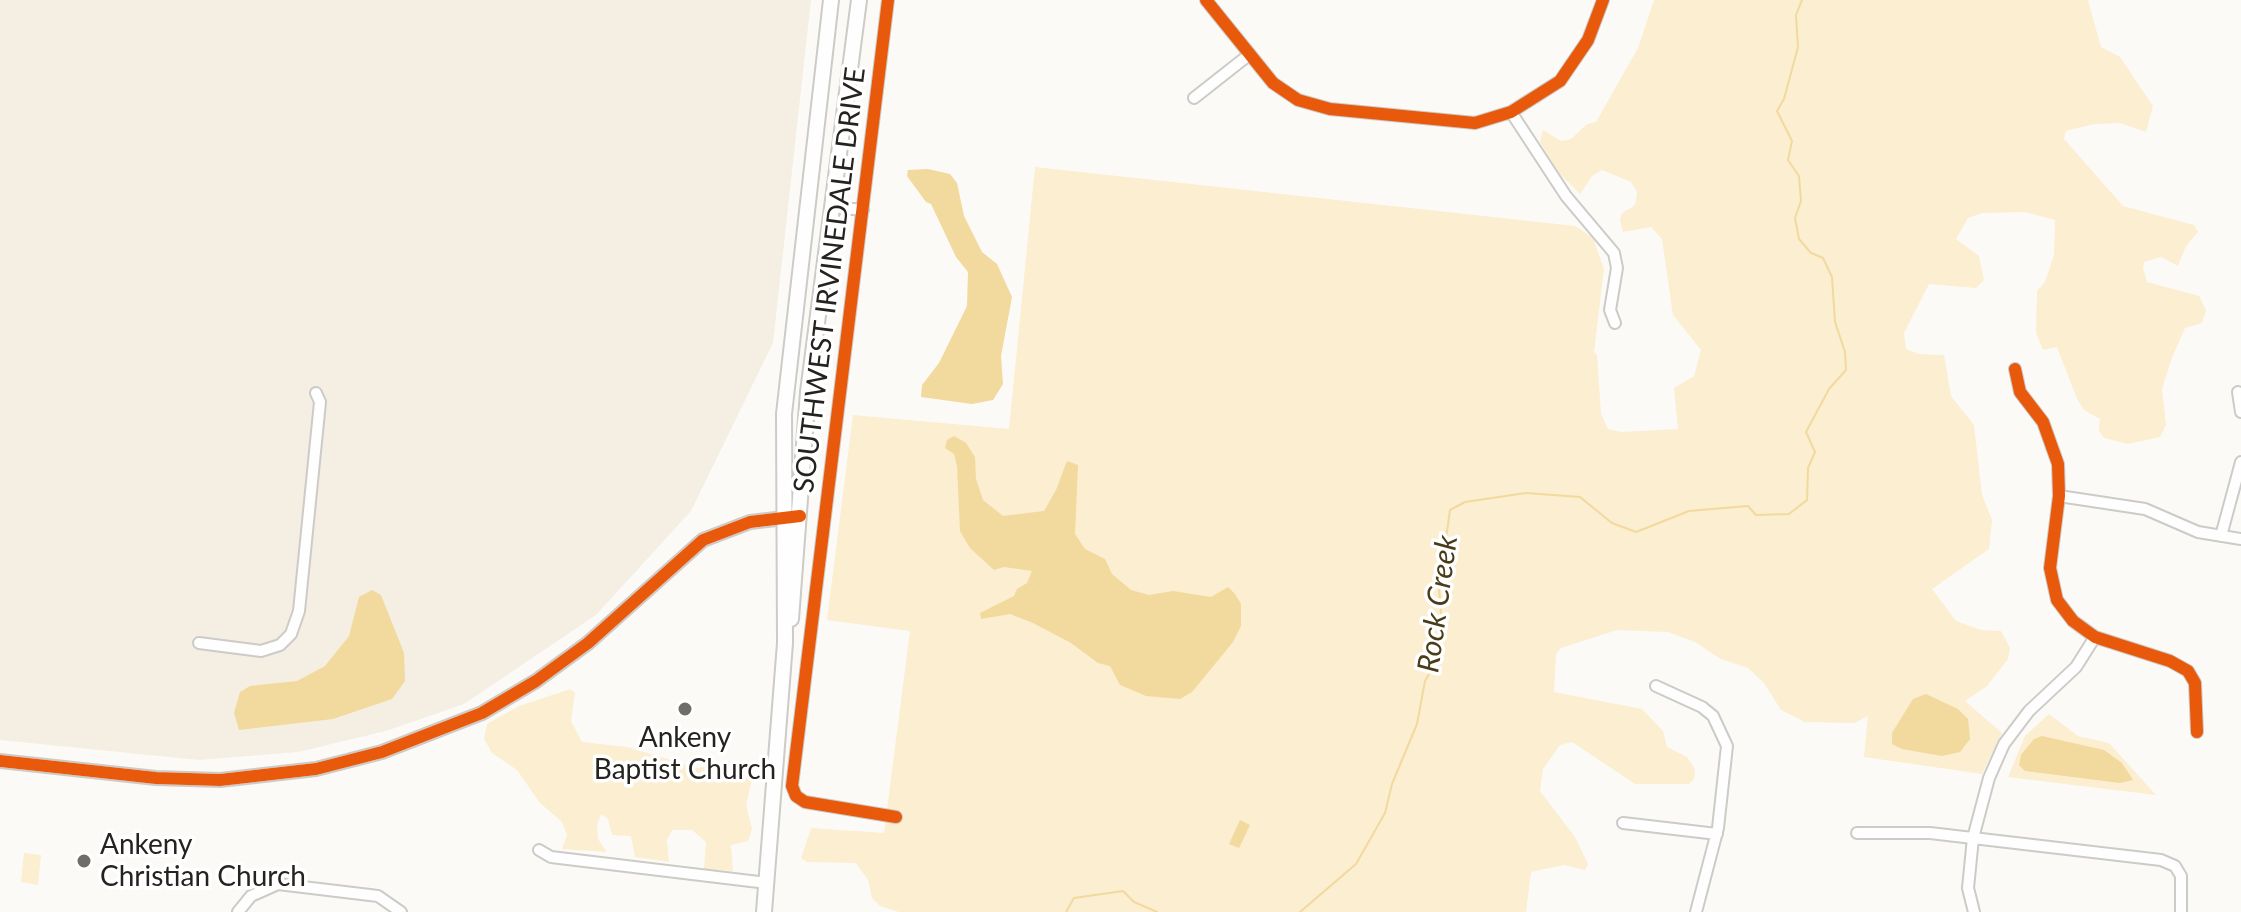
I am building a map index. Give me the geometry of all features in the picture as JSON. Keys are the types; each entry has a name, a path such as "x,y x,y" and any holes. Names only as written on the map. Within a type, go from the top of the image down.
{"main road":[{"name":"SOUTHWEST IRVINEDALE DRIVE","path":"793,517 784,414 831,0"},
{"name":"SOUTHWEST IRVINEDALE DRIVE","path":"764,912 793,517 859,0"}],"street":[{"name":"SOUTHWEST IRVINEDALE DRIVE","path":"888,0 792,786 796,796 805,802 896,817"},
{"path":"1206,0 1273,83 1298,100 1317,106 1456,123 1484,122 1511,112 1560,81 1588,40 1603,0"},
{"path":"1194,98 1250,54"},
{"path":"1511,112 1566,196 1614,253 1617,268 1610,310 1615,323"},
{"path":"833,207 863,210"},
{"path":"2015,369 2020,392 2051,440 2058,464 2059,496 2050,568 2057,600 2073,621 2095,637 2170,661 2188,671 2195,683 2197,732"},
{"path":"2238,392 2241,412"},
{"path":"199,643 261,651 280,645 291,634 299,611 320,402 316,393"},
{"path":"2221,536 2241,462"},
{"path":"2059,496 2145,509 2187,528 2241,539"},
{"path":"0,761 156,778 251,778 316,769 382,752 482,713 571,656 703,540 750,522 793,517"},
{"path":"1974,912 1968,888 1978,808 2004,744 2029,711 2076,667 2095,637"},
{"path":"1656,686 1702,707 1723,730 1728,757 1717,834 1696,912"},
{"path":"1623,823 1717,834"},
{"path":"1857,833 1930,833 2161,860 2175,866 2181,876 2181,912"},
{"path":"539,850 551,857 767,883"},
{"path":"238,912 262,889 278,884 378,896 401,912"}],"shaded area":[{"path":"0,0 811,0 773,343 691,511 596,615 464,704 386,731 298,752 199,760 0,740"},
{"path":"1654,0 2088,0 2101,47 2120,57 2153,106 2146,132 2120,123 2094,124 2066,131 2064,139 2123,206 2194,225 2198,232 2186,246 2178,266 2161,257 2144,262 2147,282 2199,296 2206,310 2202,323 2185,328 2171,360 2162,389 2166,425 2160,437 2128,444 2104,438 2099,431 2100,419 2084,410 2077,399 2057,347 2043,350 2036,333 2037,291 2045,282 2054,255 2055,220 2025,212 1982,213 1968,218 1956,239 1979,256 1984,280 1976,288 1929,284 1904,333 1906,349 1919,354 1944,355 1951,396 1974,425 1982,495 1992,520 1989,549 1932,589 1956,621 1981,630 2001,631 2010,648 2008,659 1987,686 1965,701 2002,733 1982,774 1864,757 1868,716 1854,723 1805,722 1781,710 1764,683 1748,668 1721,659 1695,642 1668,632 1617,630 1561,648 1556,654 1554,692 1642,709 1663,731 1667,747 1687,757 1695,769 1694,779 1689,784 1635,784 1572,742 1560,745 1543,769 1540,791 1575,837 1588,864 1585,870 1564,865 1531,872 1526,912 899,912 880,906 872,898 868,880 856,863 807,862 801,858 811,828 884,833 910,631 827,620 853,415 1009,429 1035,167 1575,226 1593,238 1604,269 1594,352 1597,355 1601,414 1608,429 1621,432 1678,429 1674,388 1694,376 1701,350 1673,315 1662,239 1651,227 1623,232 1622,213 1634,206 1636,201 1637,192 1631,182 1602,170 1592,176 1580,194 1557,171 1540,142 1543,130 1561,141 1571,139 1587,124 1596,122 1638,48"},
{"path":"928,169 950,174 957,183 964,216 982,252 997,264 1012,297 1001,356 1003,384 993,400 972,404 921,397 922,385 939,363 967,306 968,272 956,257 931,204 926,202 907,176 908,170"},
{"path":"954,436 966,443 975,457 976,479 983,500 1003,516 1044,511 1067,461 1078,465 1075,534 1085,549 1105,559 1112,574 1131,590 1149,595 1173,591 1211,597 1228,587 1235,594 1241,604 1241,626 1233,642 1192,692 1180,699 1146,696 1120,685 1110,666 1098,663 1071,643 1033,623 1010,614 981,619 980,613 1014,596 1017,589 1027,583 1032,571 1004,567 994,570 970,548 960,531 957,466 954,454 945,448 947,440"},
{"path":"372,590 381,595 404,653 405,681 392,699 333,719 239,730 234,713 240,692 250,686 297,681 325,666 349,636 359,597"},
{"path":"570,689 575,693 571,721 582,742 627,747 698,768 730,761 749,768 753,775 746,805 752,829 748,841 731,845 733,871 704,869 706,842 692,830 672,830 667,840 669,862 635,857 631,836 612,835 608,819 601,814 597,825 598,839 607,852 562,849 567,835 562,822 540,803 517,770 492,753 484,739 487,724 519,706"},
{"path":"1926,694 1958,709 1968,719 1970,739 1960,752 1942,756 1902,749 1892,744 1892,733 1913,699"},
{"path":"2049,714 2078,736 2109,743 2156,795 2008,777 2025,736"},
{"path":"2042,736 2104,750 2122,763 2133,780 2120,783 2025,771 2019,765 2021,755 2034,739"},
{"path":"1240,820 1250,825 1239,848 1229,844"},
{"path":"24,853 41,855 38,885 21,882"}],"waterway":[{"name":"Rock Creek","path":"1300,912 1356,864 1385,813 1392,784 1417,724 1425,681 1435,664 1438,634 1442,627 1439,588 1450,510 1465,502 1526,493 1580,497 1612,523 1636,532 1689,511 1748,506 1756,515 1789,514 1807,500 1808,468 1815,452 1806,432 1829,389 1846,370 1845,352 1835,322 1832,277 1823,258 1811,253 1799,239 1795,218 1801,201 1799,176 1788,160 1792,141 1777,111 1784,99 1798,47 1796,15 1802,0"},
{"name":"Rock Creek","path":"1066,912 1074,898 1123,891 1134,902 1157,912"}],"cycle path":[{"path":"888,0 792,786 796,796 805,802 896,817"},
{"path":"1206,0 1273,83 1298,100 1330,109 1475,123 1511,112 1560,81 1588,40 1603,0"},
{"path":"2015,369 2020,392 2043,422 2058,464 2059,496 2050,568 2057,600 2073,621 2095,637 2170,661 2188,671 2195,683 2197,732"},
{"path":"0,761 156,778 220,780 316,769 382,752 482,713 536,681 588,643 703,540 750,522 800,516"}],"place":[{"name":"Ankeny Baptist Church","path":"685,709"},
{"name":"Ankeny Christian Church","path":"84,861"}]}
